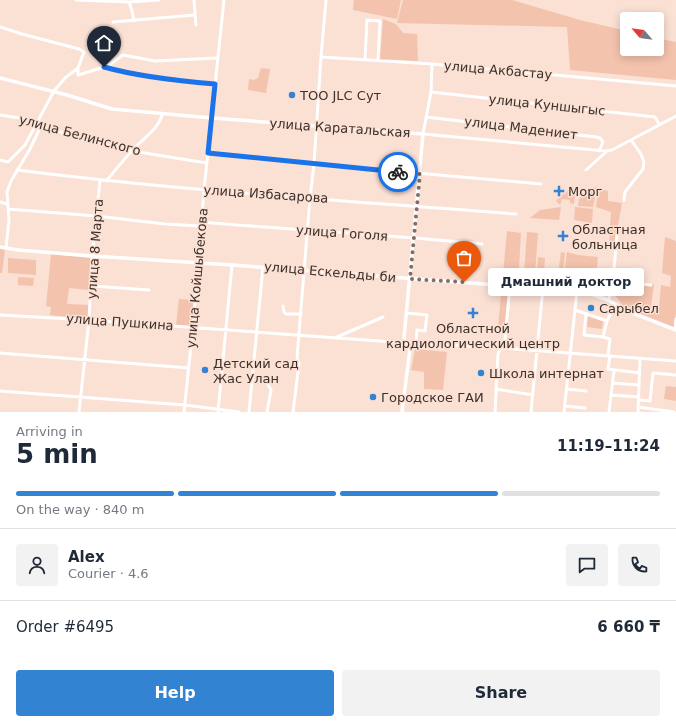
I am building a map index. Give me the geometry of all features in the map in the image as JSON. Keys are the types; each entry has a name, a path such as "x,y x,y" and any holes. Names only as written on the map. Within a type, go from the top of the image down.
{"street":[{"path":"76,0 129,2 159,0"},
{"path":"194,0 196,25"},
{"name":"улица Койшыбекова","path":"184,412 193,327 204,190 224,0"},
{"path":"293,412 299,364 297,358 314,164 320,57 326,0"},
{"path":"129,2 134,22"},
{"path":"113,22 134,22 194,15"},
{"path":"365,60 367,20 380,21 378,60"},
{"path":"0,27 84,52 78,68 78,76 108,66 123,55 155,61 218,58"},
{"name":"улица Акбастау","path":"320,57 432,64 676,86"},
{"path":"402,412 410,349 404,338 423,134 431,92 432,64"},
{"path":"104,67 151,77 215,84"},
{"path":"0,160 8,162 25,145 54,91 65,78 78,68"},
{"name":"улица Каратальская","path":"0,78 54,91 112,109 423,134 599,151 612,150 676,116"},
{"name":"улица Куншыгыс","path":"431,92 655,117 659,124"},
{"name":"улица 8 Марта","path":"106,181 132,151 154,129 161,119 162,114"},
{"name":"улица Белинского","path":"0,115 39,121 42,126 86,140 132,151 207,163"},
{"name":"улица Мадениет","path":"426,117 596,137 600,138 603,142 599,151"},
{"path":"6,248 9,220 7,192 17,170 42,126"},
{"path":"624,200 625,192 643,169 644,162 641,154 631,140"},
{"path":"586,170 607,151"},
{"path":"208,153 420,174 541,184"},
{"name":"улица Избасарова","path":"17,170 100,181 516,214"},
{"name":"улица 8 Марта","path":"79,412 89,320 92,286 92,256 100,181"},
{"path":"0,202 7,204"},
{"path":"8,209 201,226"},
{"name":"улица Гоголя","path":"201,222 307,231 414,237 482,244"},
{"path":"608,300 612,292 617,235"},
{"name":"улица Ескельды би","path":"0,247 92,256 263,267 577,291 608,300 625,310 675,330"},
{"path":"218,411 232,265"},
{"path":"250,412 263,267"},
{"path":"613,281 651,285"},
{"path":"92,286 149,290"},
{"path":"495,412 498,354 505,339 510,286"},
{"path":"531,412 542,288"},
{"path":"564,412 577,291"},
{"path":"603,337 607,321 615,304"},
{"path":"283,306 286,314 301,314"},
{"path":"575,310 607,321"},
{"path":"407,313 427,315 425,331 417,330 416,343"},
{"path":"586,314 584,335 610,339 608,369 640,373"},
{"name":"улица Пушкина","path":"0,315 226,329 676,361"},
{"name":"улица Пушкина","path":"335,337 383,317"},
{"path":"675,330 676,319"},
{"path":"0,353 189,368"},
{"path":"638,412 640,358"},
{"path":"609,412 614,370"},
{"path":"568,372 588,374"},
{"path":"611,395 650,400 653,373 676,375"},
{"path":"266,381 270,390 267,412"},
{"path":"613,383 639,385"},
{"path":"496,389 533,395"},
{"path":"567,390 586,392"},
{"path":"0,391 185,405 218,411 239,412"},
{"path":"565,406 584,408"},
{"path":"638,407 674,412"}],"shaded area":[{"path":"354,0 401,0 397,19 353,10"},
{"path":"403,0 512,0 580,20 620,29 620,56 664,56 664,39 676,42 676,80 570,70 567,27 397,23"},
{"path":"383,19 396,24 403,33 417,34 418,61 380,59"},
{"path":"261,68 270,69 266,93 248,90 249,79 254,80 258,78"},
{"path":"597,186 593,207 578,206 579,199"},
{"path":"572,187 575,188 574,204 570,203 570,200 562,199 560,205 556,201"},
{"path":"598,189 608,191 608,201 622,203 615,243 609,243 611,212 596,207"},
{"path":"561,207 559,220 530,218 540,210"},
{"path":"575,207 593,209 592,223 574,220"},
{"path":"507,231 521,233 519,268 523,268 521,286 502,284"},
{"path":"527,232 538,233 534,287 523,286"},
{"path":"665,237 676,241 676,313 674,328 625,308 613,293 614,282 654,284 651,307 659,308 661,285 670,287 671,276 662,273"},
{"path":"0,248 5,250 2,273 0,273"},
{"path":"561,252 565,253 563,274 558,274"},
{"path":"567,252 578,255 598,257 596,278 564,274"},
{"path":"51,254 91,258 89,290 69,288 67,304 90,305 88,319 50,315 51,307 46,306"},
{"path":"538,257 545,258 543,285 536,285"},
{"path":"8,258 36,260 36,275 8,273"},
{"path":"18,277 34,278 33,286 18,285"},
{"path":"508,292 505,329 498,328 501,294"},
{"path":"179,299 194,300 192,326 176,325"},
{"path":"588,316 603,321 602,329 587,327"},
{"path":"415,349 447,352 443,390 424,389 424,372 411,370"},
{"path":"666,386 676,387 676,401 664,399"}],"way so far":[{"path":"398,172 420,174 410,279 464,282"}],"place":[{"name":"ТОО JLC Сут","path":"292,95"},
{"name":"Морг","path":"559,191"},
{"name":"Областная больница","path":"563,236"},
{"name":"Дмашний доктор","path":"464,282"},
{"name":"Сарыбел","path":"591,308"},
{"name":"Областной кардиологический центр","path":"473,313"},
{"name":"Детский сад Жас Улан","path":"205,370"},
{"name":"Школа интернат","path":"481,373"},
{"name":"Городское ГАИ","path":"373,397"}],"route":[{"path":"104,67 151,77 215,84 208,153 398,172"}]}
